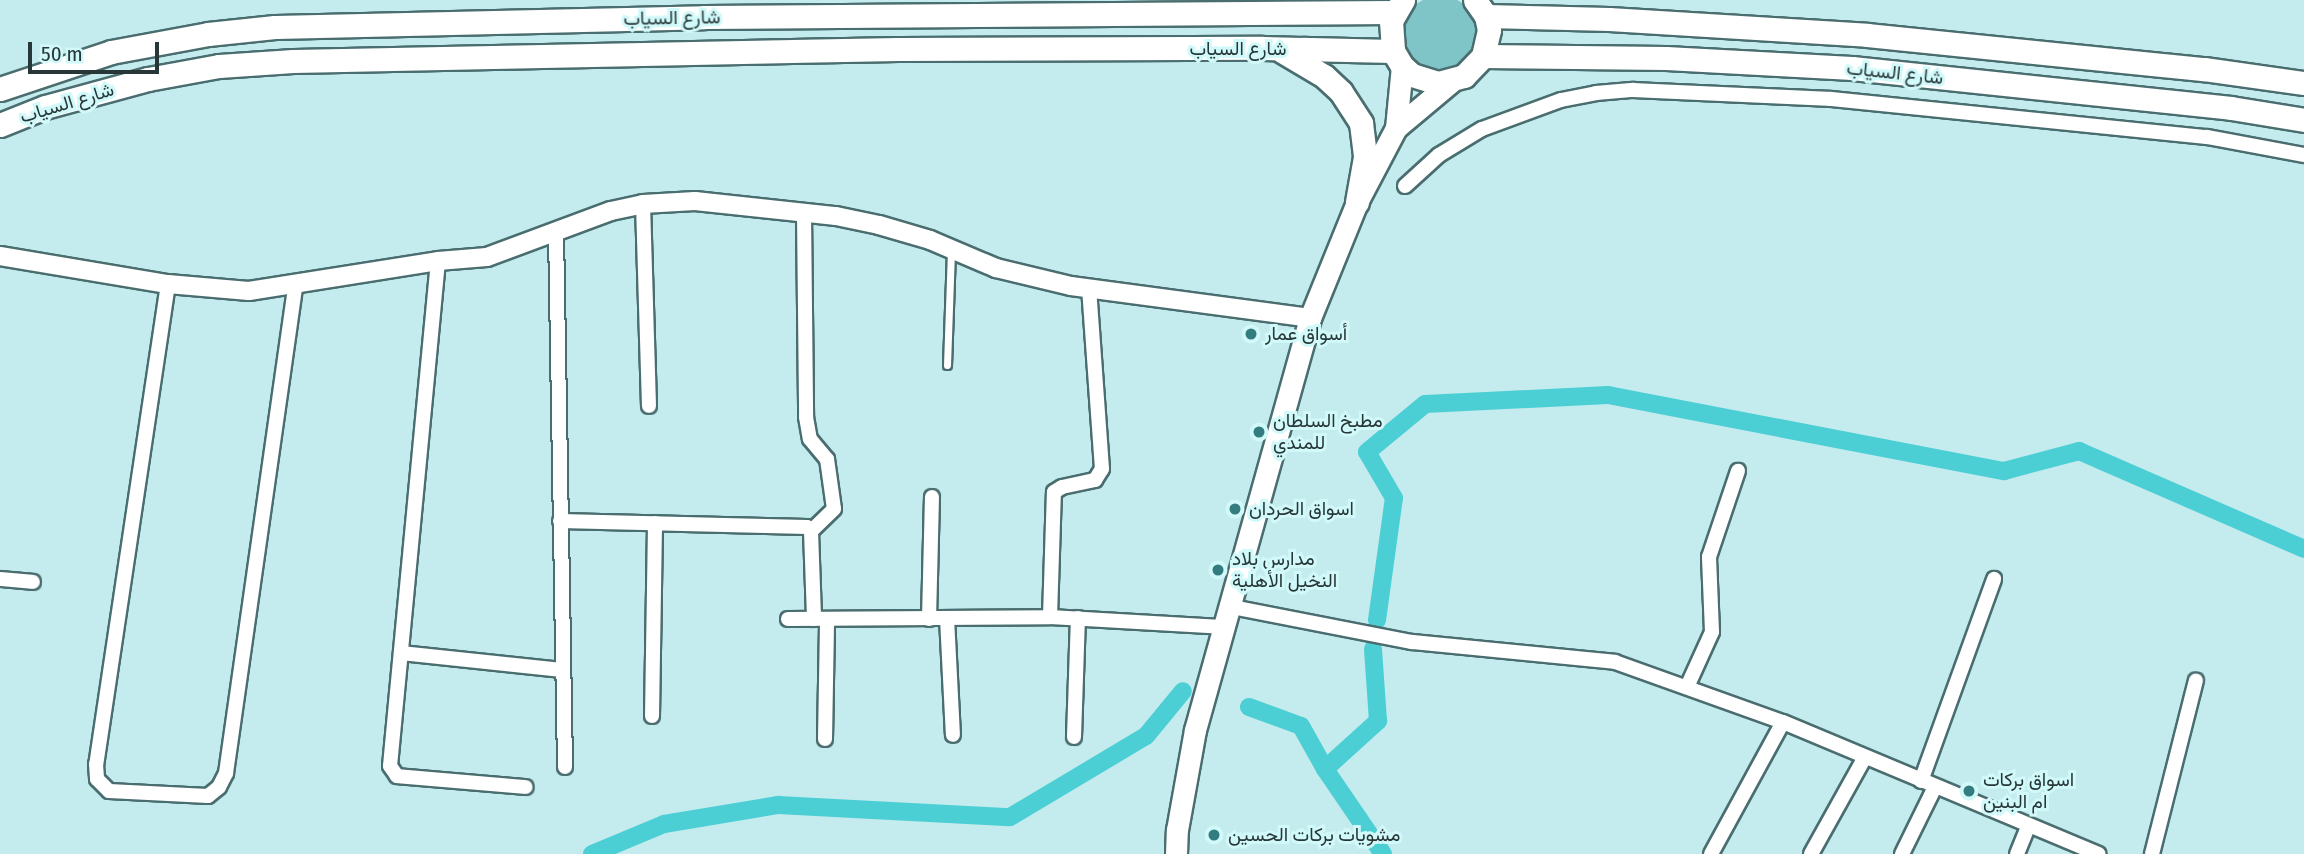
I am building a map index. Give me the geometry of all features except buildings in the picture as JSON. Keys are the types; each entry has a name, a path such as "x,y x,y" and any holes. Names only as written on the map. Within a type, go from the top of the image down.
{"main road":[{"path":"1549,0 1583,14 1609,19"},
{"path":"1396,128 1397,59 1390,31 1399,6"},
{"name":"شارع السياب","path":"0,89 111,52 208,34 275,26 1399,6"},
{"path":"1177,854 1177,830 1195,730 1229,617 1310,318 1357,202 1396,128 1451,82 1464,76 1483,56 1489,30 1481,8"},
{"name":"شارع السياب","path":"1481,8 1867,35 2204,69 2304,83"},
{"name":"شارع السياب","path":"0,125 46,107 148,79 219,66 293,61 912,49 1276,49 1397,59"},
{"path":"1276,49 1292,54 1324,76 1341,92 1361,122 1365,158 1357,202"},
{"name":"شارع السياب","path":"1483,56 1666,58 1852,68 2231,108 2304,120"},
{"path":"1397,59 1425,81 1451,82"}],"street":[{"path":"1405,186 1431,162 1482,129 1561,100 1596,93 1634,90 1831,99 2207,137 2304,155"},
{"path":"0,256 168,284 249,291 295,286 438,261 487,257 556,230 643,204 695,201 804,213 879,225 951,249 996,268 1089,288 1310,318"},
{"path":"643,204 649,407"},
{"path":"804,213 806,417 810,439 827,459 834,509 811,531"},
{"path":"556,230 565,767"},
{"path":"438,261 391,772 397,776 526,787"},
{"path":"168,284 96,764 97,779 109,790 208,796 219,788 226,774 295,286"},
{"path":"1049,617 1054,492 1095,480 1102,469 1089,288"},
{"path":"1687,687 1712,632 1709,557 1738,471"},
{"path":"929,619 932,497"},
{"path":"560,521 807,527 811,531 821,619 825,739"},
{"path":"652,716 655,523"},
{"path":"0,579 33,583"},
{"path":"1902,854 1928,784 1994,579"},
{"path":"788,619 1229,617 1412,642 1615,662 1783,722 2098,854"},
{"path":"947,618 953,735"},
{"path":"1074,737 1078,618"},
{"path":"401,653 562,670"},
{"path":"2152,854 2196,680"},
{"path":"1712,854 1783,722"},
{"path":"1811,854 1865,757"},
{"path":"2017,854 2029,825"}],"lane":[{"path":"947,365 951,249"}],"shaded area":[{"path":"1440,-4 1455,-1 1467,8 1476,20 1479,35 1476,50 1467,62 1455,71 1440,74 1425,71 1413,62 1404,50 1401,35 1404,20 1413,8 1425,-1"}],"waterway":[{"path":"1377,620 1394,498 1367,452 1425,404 1608,395 2004,471 2079,451 2304,549"},
{"path":"1325,769 1378,721 1373,649"},
{"path":"592,854 664,824 778,805 1010,817 1146,736 1183,691"},
{"path":"1249,707 1301,726 1325,769 1383,854"}],"place":[{"name":"أسواق عمار","path":"1251,334"},
{"name":"مطبخ السلطان للمندي","path":"1259,432"},
{"name":"اسواق الحردان","path":"1235,509"},
{"name":"مدارس بلاد النخيل الأهلية","path":"1218,570"},
{"name":"اسواق بركات ام البنين","path":"1969,791"},
{"name":"مشويات بركات الحسين","path":"1214,835"}]}
